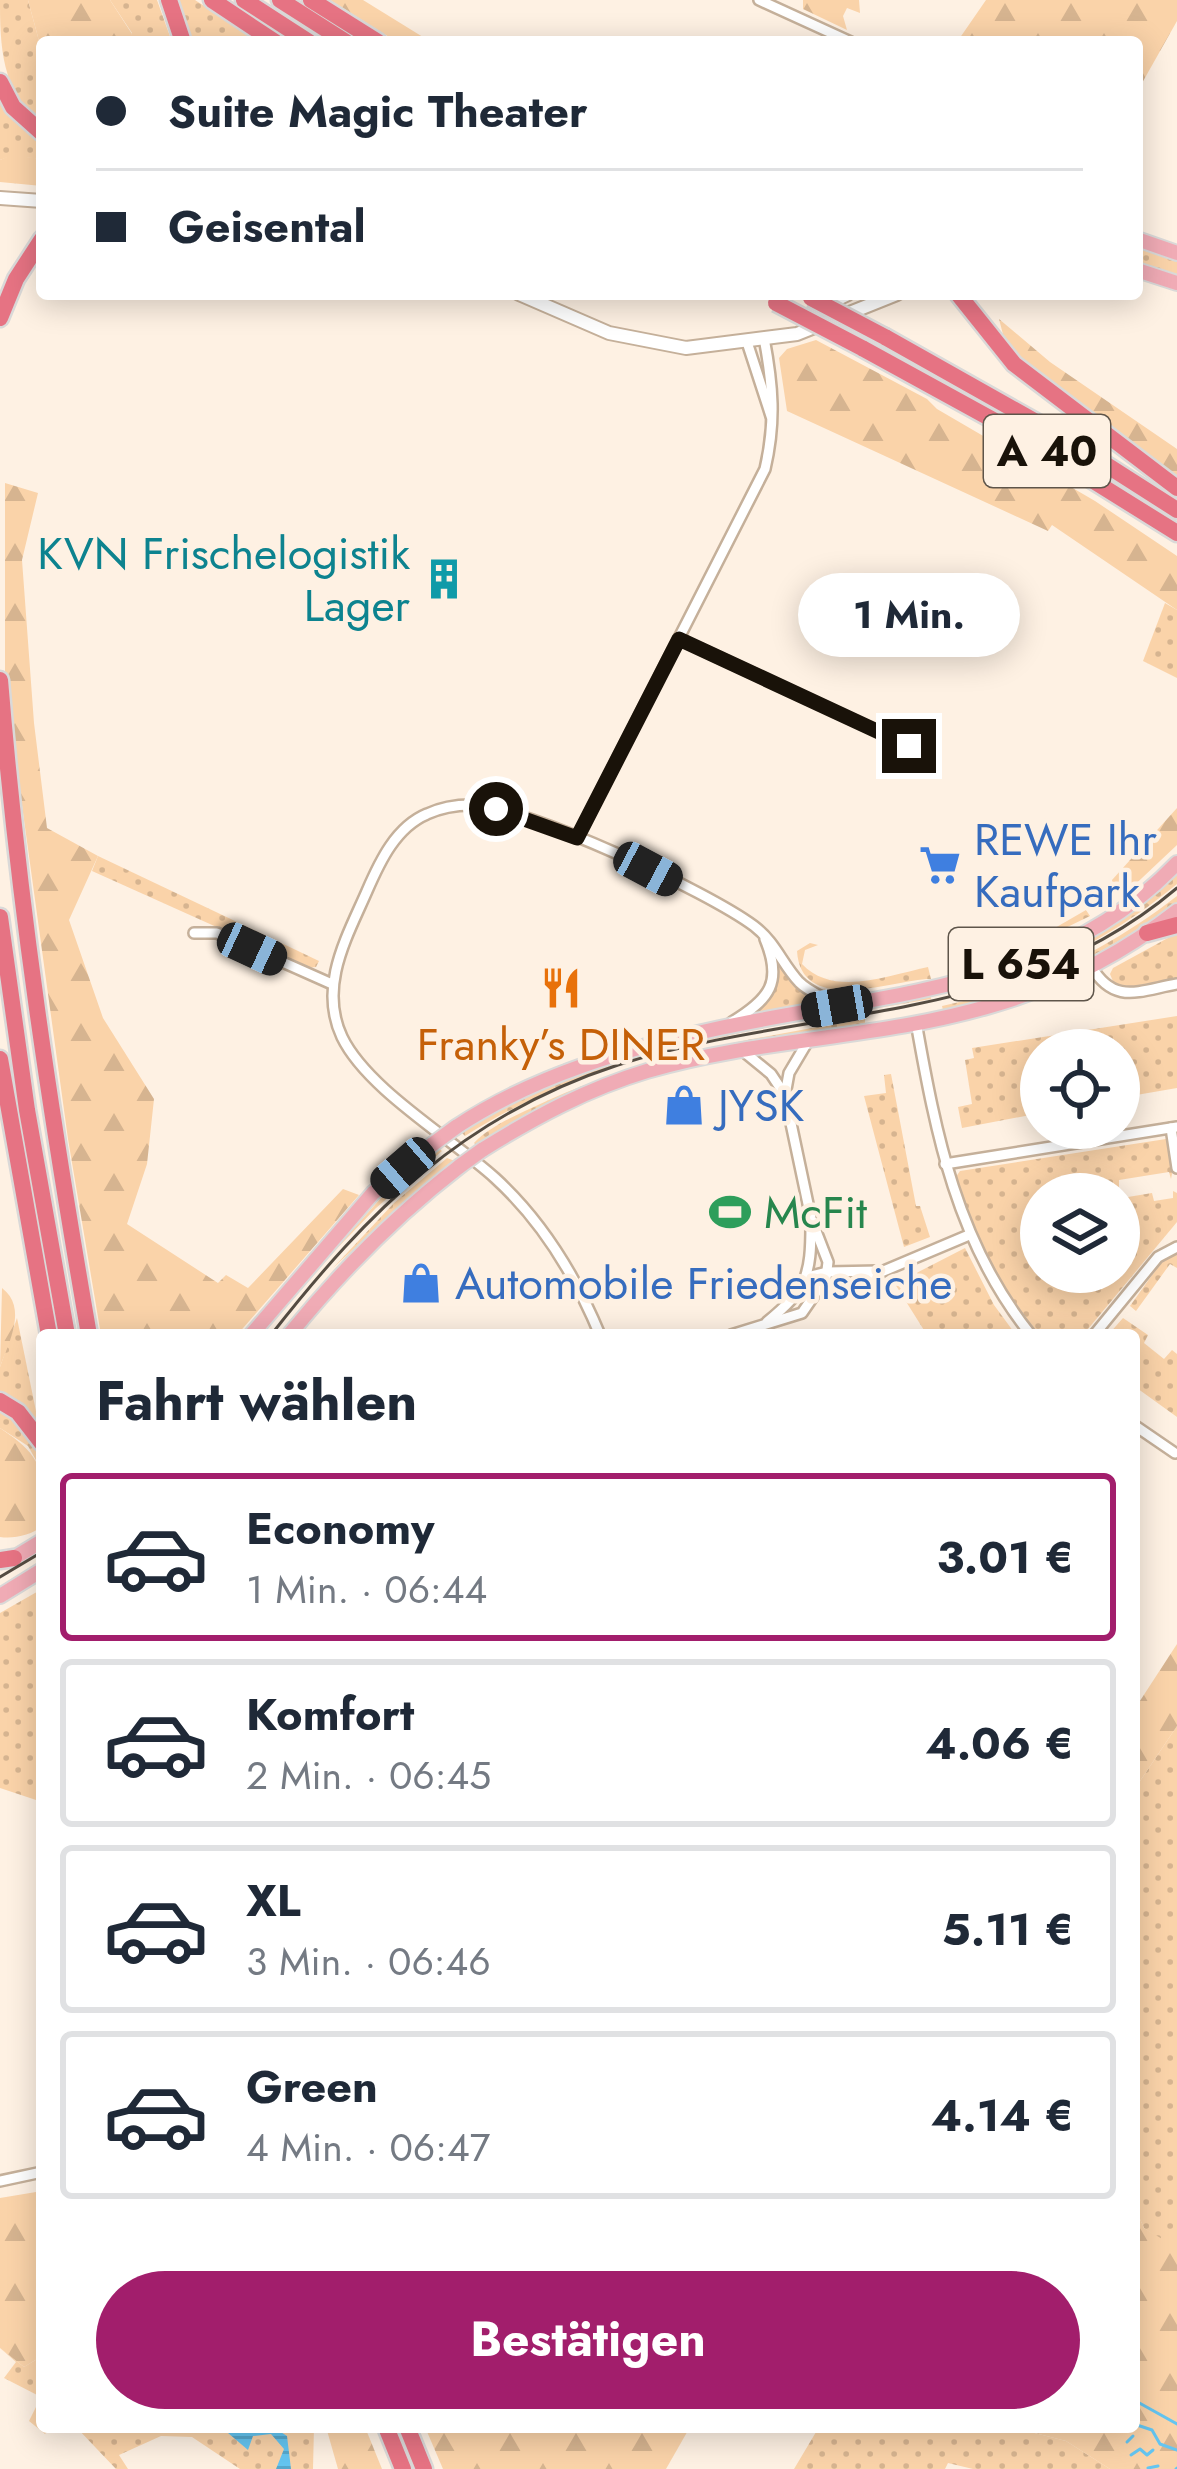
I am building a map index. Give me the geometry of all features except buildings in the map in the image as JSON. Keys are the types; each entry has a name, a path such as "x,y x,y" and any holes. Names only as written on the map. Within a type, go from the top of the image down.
{"highway":[{"path":"169,0 181,36"},
{"path":"212,0 266,36"},
{"path":"244,0 300,36"},
{"path":"280,0 337,36"},
{"path":"311,0 368,36"},
{"path":"0,82 13,107 36,128"},
{"path":"0,318 16,279 36,248"},
{"name":"A 40","path":"771,300 1015,432 1177,533"},
{"name":"A 40","path":"814,300 1029,417 1177,509"},
{"path":"962,300 983,331 1025,374 1177,488"},
{"path":"0,680 20,900 46,1091 88,1329"},
{"path":"0,917 31,1134 66,1329"},
{"path":"1147,933 1177,926"},
{"path":"0,1059 48,1329"},
{"path":"0,1401 18,1412 36,1435"},
{"path":"388,2433 403,2469"},
{"path":"409,2433 424,2469"}],"main road":[{"path":"0,198 36,201"},
{"path":"1143,241 1177,253"},
{"path":"1143,272 1177,283"},
{"path":"533,300 609,333 686,348 797,334 881,300"},
{"path":"770,336 835,300"},
{"path":"854,310 859,300"},
{"name":"L 654","path":"256,1329 373,1193 456,1127 505,1097 645,1047 962,981 1041,957 1127,907 1177,862"},
{"name":"L 654","path":"294,1329 382,1230 460,1166 581,1094 645,1072 740,1049 989,1007 1091,966 1177,911"},
{"path":"5,1561 36,1544"},
{"path":"0,1596 36,1574"}],"street":[{"path":"759,0 838,36"},
{"path":"577,838 765,469 773,421 770,336"},
{"path":"747,342 773,421"},
{"path":"679,639 909,746 913,764"},
{"path":"597,1329 566,1266 525,1210 494,1177 360,1065 336,1022 332,984 351,926 396,838 429,813 472,805 577,838 743,919 782,953 799,982 837,1006"},
{"path":"194,933 217,933 332,984"},
{"path":"722,1028 759,1003 771,988 774,961 763,934"},
{"path":"1091,966 1102,985 1112,991 1177,984"},
{"path":"916,1022 945,1164 969,1235 1027,1329"},
{"path":"784,1095 789,1073 811,1038"},
{"path":"740,1049 771,1074 784,1095 827,1272 823,1287 802,1313 748,1329"},
{"path":"945,1164 1174,1128 1177,1168"},
{"path":"766,1323 794,1300 807,1277 811,1218"},
{"path":"807,1277 823,1287 841,1289 969,1235"},
{"path":"1099,1329 1162,1252 1177,1247"},
{"path":"807,1277 880,1270"},
{"path":"1140,1429 1174,1453"},
{"path":"0,2181 36,2173"}],"green space":[{"path":"0,0 28,0 38,36 36,116 18,97 2,51"},
{"path":"28,0 110,0 132,34 131,36 38,36"},
{"path":"110,0 157,0 170,36 132,33"},
{"path":"177,0 195,0 250,36 187,36"},
{"path":"330,0 363,0 421,36 387,36"},
{"path":"803,0 859,0 860,13 847,8 843,16 847,30 803,9"},
{"path":"986,0 1177,0 1177,21 1143,81 1143,36 961,36"},
{"path":"0,101 13,120 36,137 36,158 0,160"},
{"path":"11,155 36,158 36,185 0,182 0,160"},
{"path":"1143,250 1177,261 1177,276 1143,265"},
{"path":"999,319 1050,362 1177,449 1177,482 1021,363 1006,346"},
{"path":"816,340 927,399 1177,556 1177,610 1052,525 1048,531 787,411 779,358 787,349"},
{"path":"5,483 38,493 22,560 47,828 98,856 69,920 103,1018 154,1099 147,1164 127,1224 218,1283 226,1275 248,1288 343,1189 359,1195 242,1329 100,1329 68,1139 5,682"},
{"path":"1165,603 1177,610 1177,678 1143,661"},
{"path":"1177,808 1177,845 1125,894 1114,890 1112,880"},
{"path":"98,856 319,961 308,968 92,871"},
{"path":"1177,872 1177,884 1117,928 1007,981 1006,977 1097,934"},
{"path":"1177,896 1177,902 1150,921 1066,969 1006,993 943,1010 942,1006 1066,964 1122,934"},
{"path":"1086,910 1090,916 1008,956 951,970 958,961 1041,936"},
{"path":"1177,933 1177,979 1122,988 1114,984 1113,968"},
{"path":"810,943 818,945 805,950 802,964 830,980 879,979 928,967 931,979 853,990 815,984 803,971 797,951"},
{"path":"780,959 794,984 816,1002 755,1014 773,994"},
{"path":"930,994 931,999 750,1031 632,1060 519,1105 465,1136 461,1132 515,1102 629,1059 748,1029"},
{"path":"1177,1016 1177,1088 1140,1094 1140,1029 1094,1029"},
{"path":"865,1019 865,1023 714,1047 781,1034"},
{"path":"1020,1041 1020,1117 962,1128 958,1107 972,1104 965,1060 974,1058 972,1048"},
{"path":"891,1074 916,1206 920,1206 930,1237 904,1247 864,1096 886,1093 884,1075"},
{"path":"596,1081 543,1105 477,1145 474,1143 513,1117"},
{"path":"1166,1139 1173,1169 1171,1179 1169,1172 1140,1177 1140,1173 1020,1173 1020,1293 1118,1293 1088,1329 1036,1329 990,1260 955,1178 960,1171 1102,1149 1140,1149 1140,1143"},
{"path":"438,1148 442,1151 376,1208 324,1262 389,1189"},
{"path":"447,1158 455,1161 333,1268 394,1203"},
{"path":"1152,1193 1154,1201 1177,1193 1177,1222 1140,1266 1140,1195"},
{"path":"965,1248 1012,1329 923,1329 895,1284"},
{"path":"1177,1255 1177,1268 1170,1264 1136,1311 1130,1306 1165,1257"},
{"path":"2,1288 10,1296 15,1315 0,1367"},
{"path":"17,1318 36,1424 0,1394 0,1367"},
{"path":"1123,1318 1139,1329 1113,1329"},
{"path":"1140,1330 1148,1335 1144,1343 1164,1359 1172,1350 1177,1354 1177,1417 1140,1390"},
{"path":"0,1409 28,1435 36,1460 28,1446 0,1428"},
{"path":"0,1428 27,1449 36,1463 36,1530 0,1537"},
{"path":"36,1592 36,1800 0,1788 0,1613"},
{"path":"1177,1644 1177,1726 1140,1781 1140,1701"},
{"path":"1177,1726 1177,2248 1144,2228 1140,2219 1140,1781"},
{"path":"36,2192 36,2360 24,2367 0,2348 0,2198"},
{"path":"1140,2219 1144,2228 1177,2248 1177,2469 1110,2469 1066,2441 1035,2433 1140,2433"},
{"path":"0,2348 24,2367 36,2360 36,2394 4,2378 16,2362"},
{"path":"82,2433 314,2433 313,2469 240,2469 192,2437 161,2436 119,2455 128,2469 116,2469"},
{"path":"328,2433 367,2433 382,2469 338,2469"},
{"path":"428,2433 687,2433 666,2469 443,2469"},
{"path":"815,2433 1035,2433 1066,2441 1110,2469 973,2469 948,2463 945,2469 794,2469"}],"water":[{"path":"228,2433 282,2433 287,2436 291,2469 276,2469 284,2449 271,2434 253,2436 248,2450"}],"waterway":[{"path":"1140,2403 1177,2424"},
{"path":"1140,2426 1152,2430 1160,2444 1177,2450"},
{"path":"1127,2442 1133,2436"},
{"path":"1131,2455 1140,2449 1147,2455 1153,2450"},
{"path":"1148,2468 1158,2466"}],"tram line":[{"path":"276,1329 344,1248 423,1172 512,1111 563,1086 618,1065 691,1046 979,989 1048,966 1114,933 1177,888"},
{"path":"0,1577 36,1556"}],"place":[{"name":"KVN Frischelogistik Lager","path":"444,579"},
{"name":"REWE Ihr Kaufpark","path":"940,865"},
{"name":"Franky’s DINER","path":"561,988"},
{"name":"JYSK","path":"684,1105"},
{"name":"McFit","path":"730,1212"},
{"name":"Automobile Friedenseiche","path":"421,1283"}],"route":[{"path":"496,809 577,838 679,639 909,746"}]}
